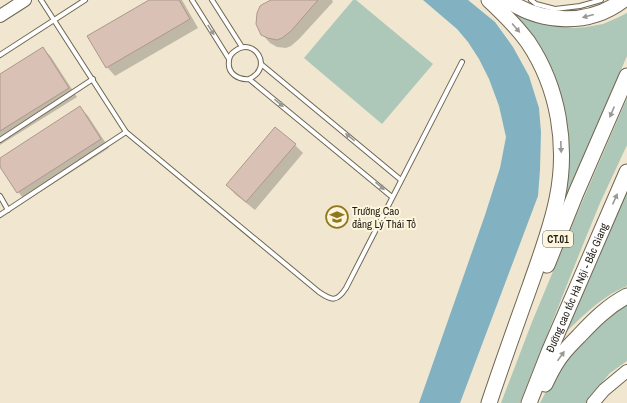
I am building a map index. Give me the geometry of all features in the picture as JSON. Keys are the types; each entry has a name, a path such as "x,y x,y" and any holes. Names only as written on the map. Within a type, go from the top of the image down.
{"highway":[{"path":"489,0 527,41 543,68 556,105 562,151 560,181 548,235 490,403"},
{"path":"507,0 517,7 530,12 557,19 571,20 607,10 623,0"},
{"name":"CT.01","path":"490,403 576,193 627,76"},
{"name":"Đường cao tốc Hà Nội - Bắc Giang","path":"529,403 549,352 627,172"},
{"path":"537,403 547,379 563,353 594,320 610,306 627,296"}],"street":[{"path":"0,16 25,0"},
{"path":"593,403 604,390 627,371"}],"lane":[{"path":"41,0 126,132 319,292 326,297 333,299 341,296 346,288 462,62"},
{"path":"0,55 85,0"},
{"path":"192,0 229,59"},
{"path":"212,0 242,47"},
{"path":"531,0 536,4 555,9 580,6 601,0"},
{"path":"242,47 249,47 254,50 260,58 261,64 258,73 250,78 244,79 235,76 229,67 230,56 234,51 242,47"},
{"path":"261,64 401,180"},
{"path":"250,78 392,197"},
{"path":"0,140 93,79"},
{"path":"0,215 126,132"},
{"path":"0,196 8,210"}],"green space":[{"path":"353,0 356,0 433,64 382,124 304,58"},
{"path":"504,0 550,24 574,28 603,24 627,13 627,56 566,197 568,155 523,28"},
{"path":"627,98 627,145 600,203 520,403 501,403 532,322"},
{"path":"627,163 627,286 616,291 596,305 551,347"},
{"path":"627,304 627,361 610,373 586,403 540,403 561,365 601,321"}],"water":[{"path":"423,0 468,0 495,22 513,47 529,76 539,108 541,132 538,196 460,403 419,403 485,215 500,168 506,137 499,106 489,79 479,59 457,29"}],"building":[{"path":"149,0 179,0 190,19 106,68 87,36"},
{"path":"271,0 318,0 291,31 277,40 261,35 256,24 257,13 260,6"},
{"path":"43,47 69,88 0,131 0,74"},
{"path":"80,106 101,139 17,193 0,167 0,158"},
{"path":"275,127 296,144 246,202 226,185"}],"place":[{"name":"Trường Cao đẳng Lý Thái Tổ","path":"337,217"}]}
